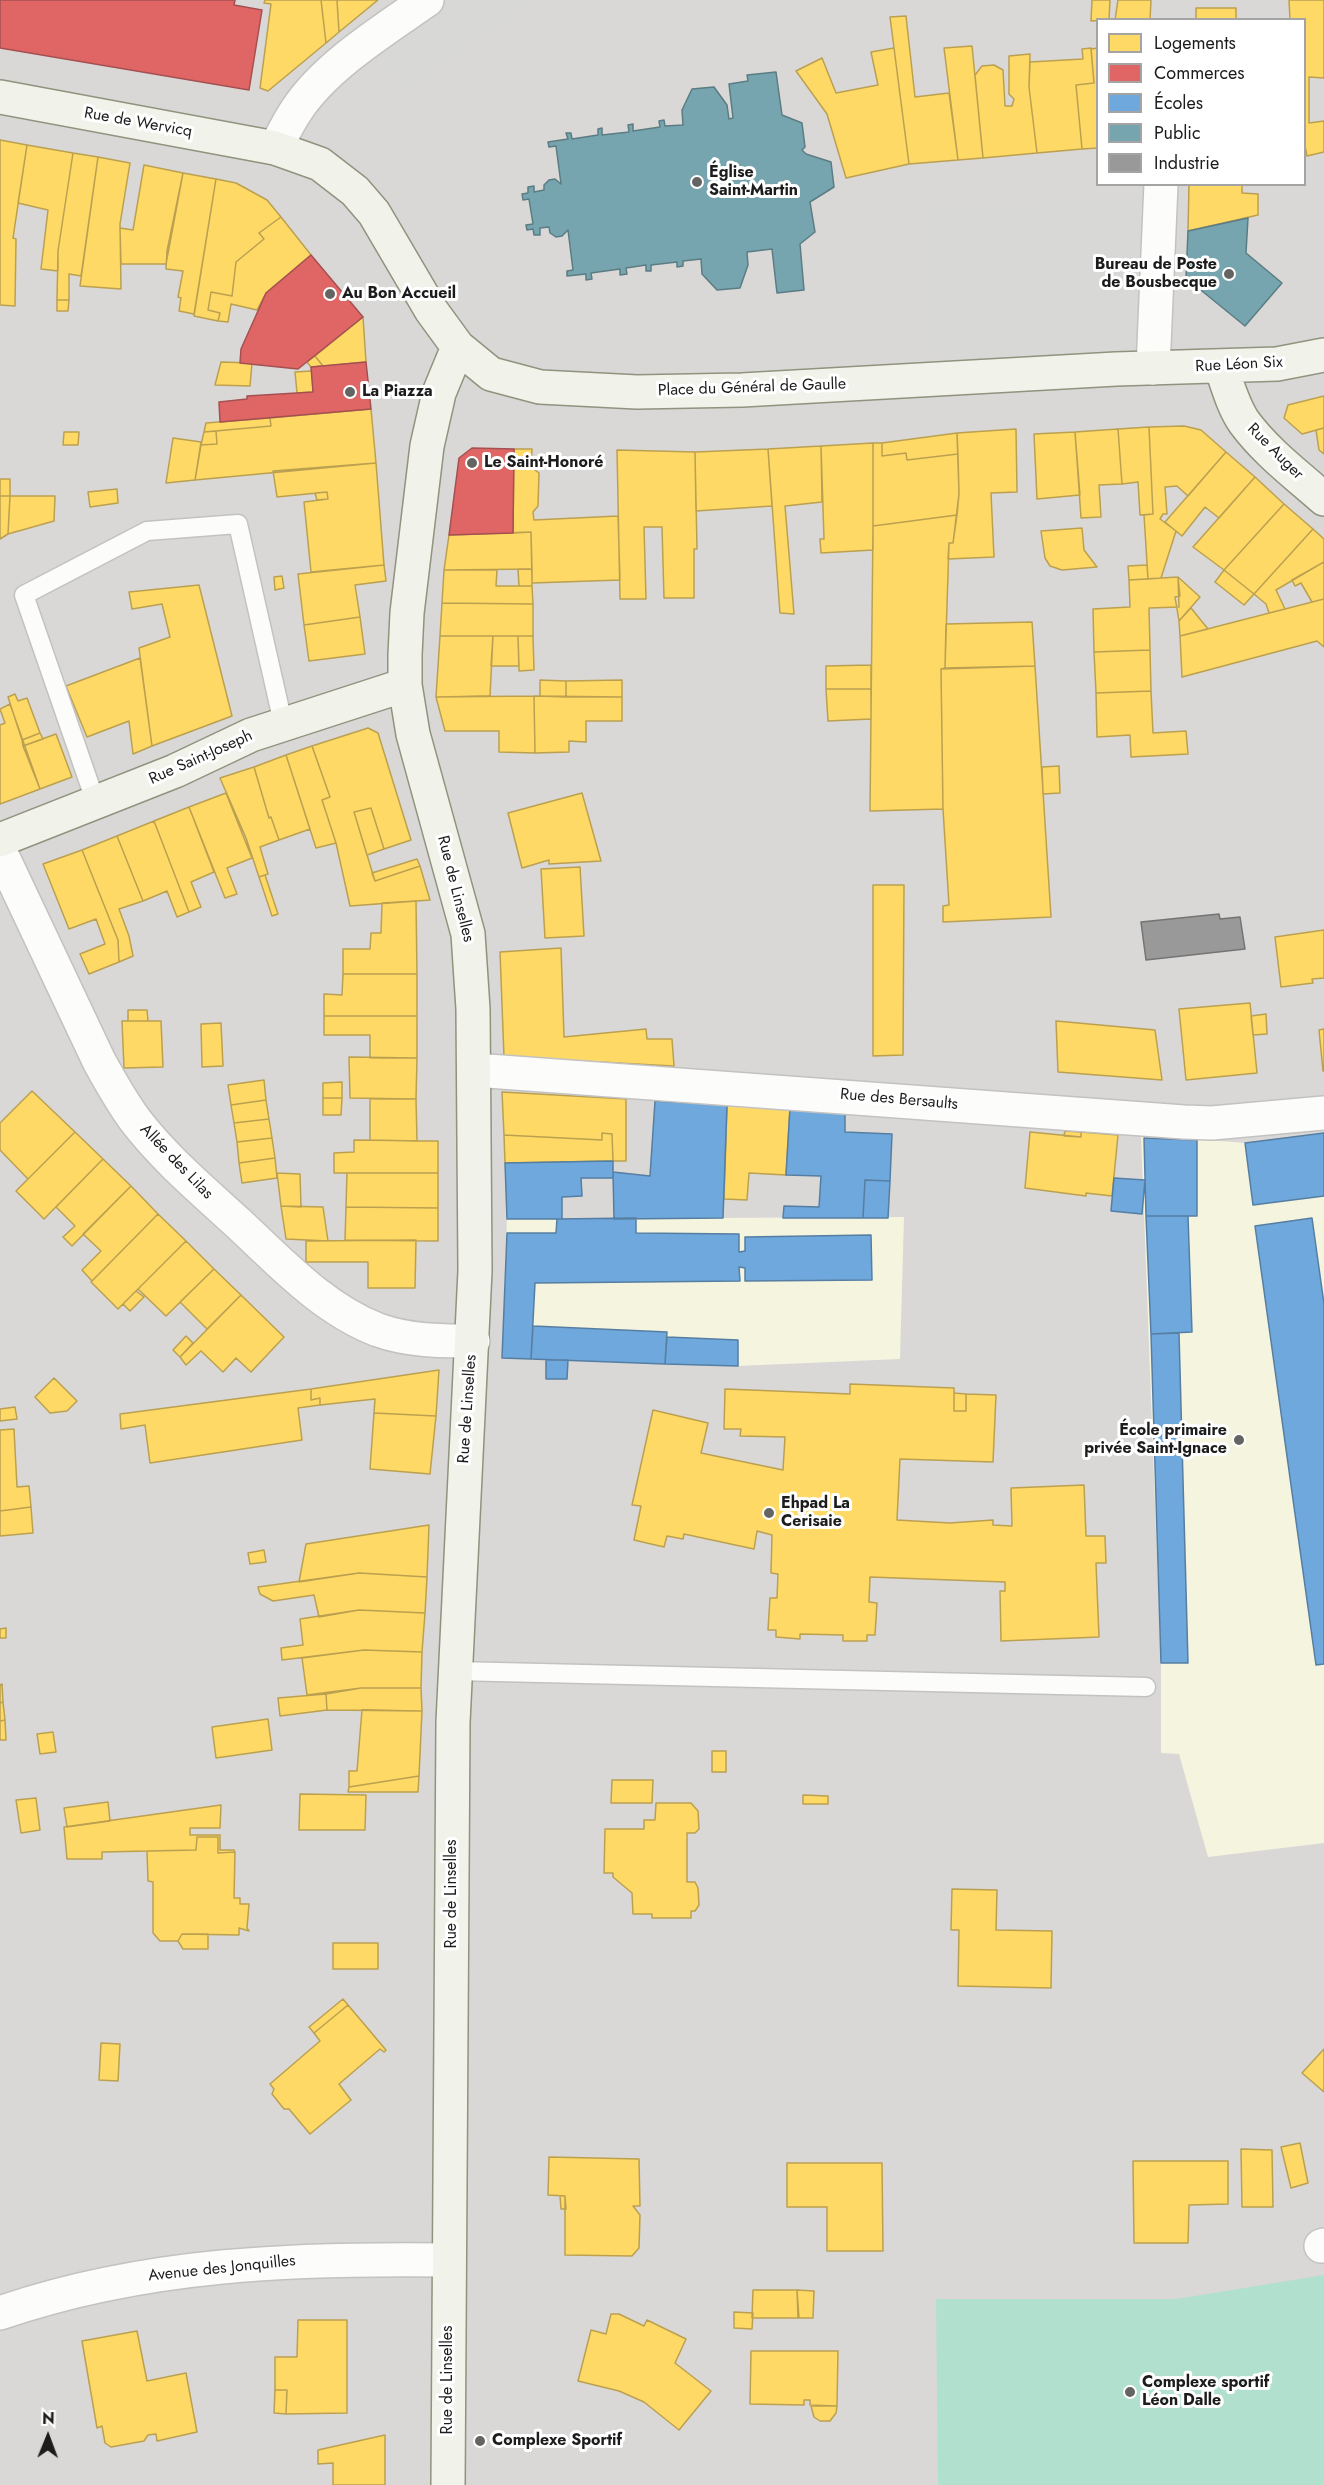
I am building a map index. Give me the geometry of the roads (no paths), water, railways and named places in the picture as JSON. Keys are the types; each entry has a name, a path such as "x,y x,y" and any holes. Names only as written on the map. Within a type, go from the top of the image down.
{"street":[{"path":"275,148 296,111 312,91 361,48 427,0"},
{"name":"Rue de Wervicq","path":"0,97 275,148"},
{"name":"Place du Général de Gaulle","path":"275,148 320,164 355,191 374,213 431,310 458,347 491,374 509,381 540,387 596,392 753,390 1153,368"},
{"path":"1153,368 1161,186"},
{"name":"Rue de Linselles","path":"448,2485 454,1671 473,1341 476,1200 474,1070 468,934 413,734 405,684 407,613 427,446 439,393 458,347"},
{"name":"Rue Léon Six","path":"1153,368 1277,364 1324,356"},
{"name":"Rue Auger","path":"1221,367 1233,401 1244,422 1272,452 1324,499"},
{"name":"Rue Saint-Joseph","path":"0,840 96,803 283,723 405,684"},
{"name":"Allée des Lilas","path":"0,851 113,1086 135,1120 185,1175 301,1281 350,1315 377,1329 408,1338 473,1341"},
{"name":"Rue des Bersaults","path":"474,1070 1184,1122 1212,1123 1324,1113"},
{"name":"Avenue des Jonquilles","path":"0,2313 78,2290 210,2268 292,2261 449,2260"}],"lane":[{"path":"96,803 24,594 147,531 238,524 283,723"},
{"path":"454,1671 1146,1687"}],"place":[{"name":"Église Saint-Martin","path":"697,182"},
{"name":"Bureau de Poste de Bousbecque","path":"1229,274"},
{"name":"Au Bon Accueil","path":"330,294"},
{"name":"La Piazza","path":"350,392"},
{"name":"Le Saint-Honoré","path":"472,463"},
{"name":"École primaire privée Saint-Ignace","path":"1239,1440"},
{"name":"Ehpad La Cerisaie","path":"769,1513"},
{"name":"Complexe sportif Léon Dalle","path":"1130,2392"},
{"name":"Complexe Sportif","path":"480,2441"}]}
